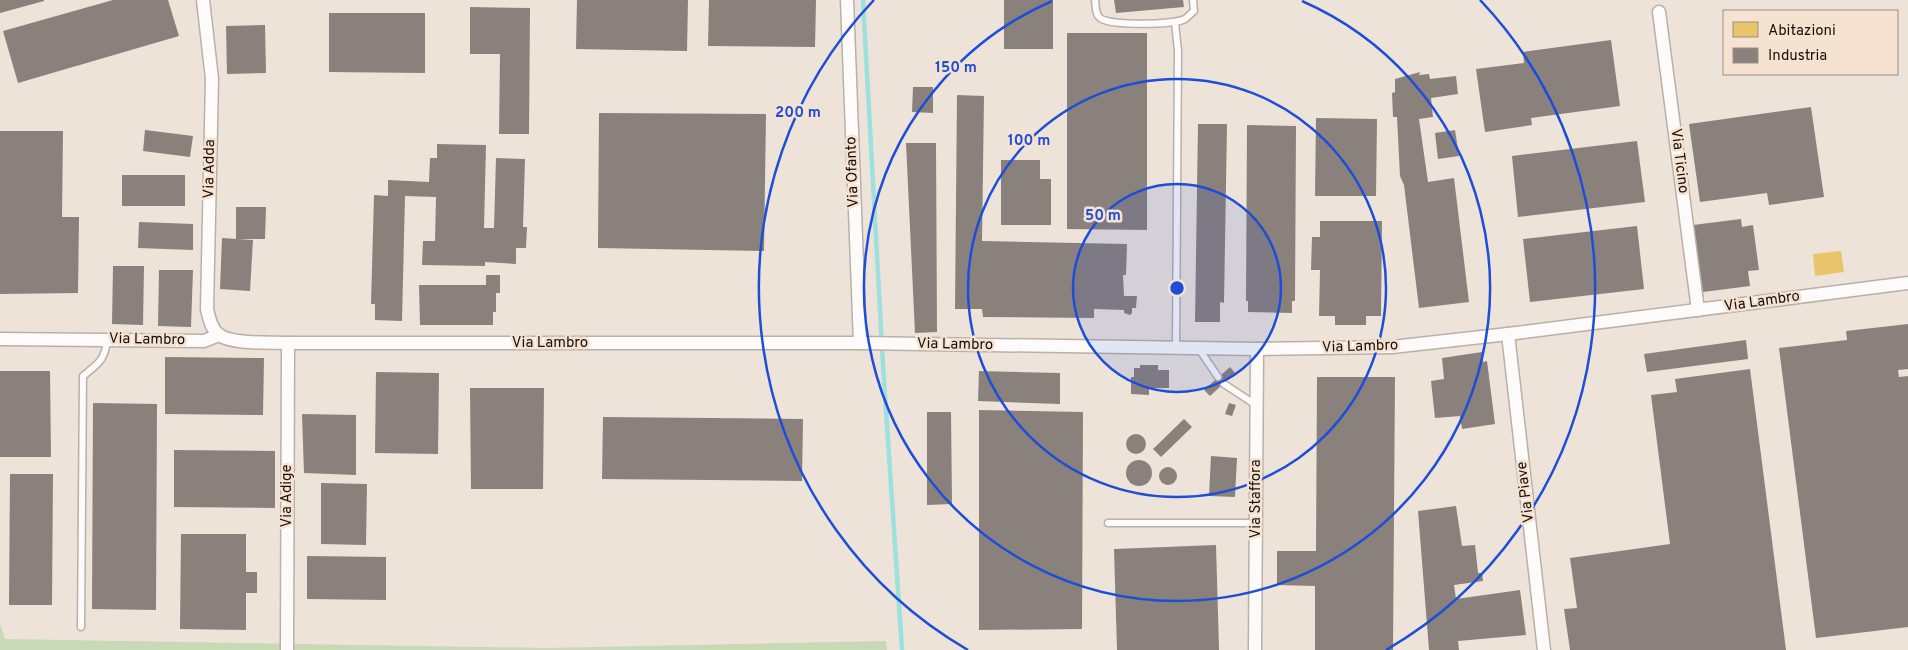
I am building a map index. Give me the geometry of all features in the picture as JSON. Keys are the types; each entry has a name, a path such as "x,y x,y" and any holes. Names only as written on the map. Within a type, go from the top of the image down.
{"street":[{"name":"Via Adda","path":"203,0 212,79 207,309 211,324 219,335"},
{"name":"Via Ofanto","path":"847,0 864,344"},
{"name":"Via Ticino","path":"1659,12 1698,310"},
{"name":"Via Lambro","path":"0,339 204,341 219,335 228,340 288,343 894,344 1257,349 1392,347 1908,283"},
{"name":"Via Piave","path":"1508,334 1544,650"},
{"name":"Via Adige","path":"287,650 288,343"},
{"name":"Via Staffora","path":"1255,650 1257,349"}],"lane":[{"path":"1095,0 1097,14 1102,20 1119,24 1174,22 1186,19 1194,11 1193,0"},
{"path":"1174,22 1178,51 1176,347"},
{"path":"81,626 83,376 100,362 106,352 107,340"},
{"path":"1199,348 1218,377"},
{"path":"1224,384 1257,406"},
{"path":"1108,523 1255,523"}],"green space":[{"path":"0,624 5,639 547,648 886,641 887,650 0,650"}],"building: Abitazioni":[{"path":"1841,251 1844,272 1815,276 1813,254"}],"building: Industria":[{"path":"0,0 44,0 44,1 0,13"},
{"path":"113,0 168,0 179,36 18,83 3,31"},
{"path":"577,0 688,0 687,51 576,49"},
{"path":"709,0 816,0 815,47 708,46"},
{"path":"1004,0 1053,0 1053,49 1004,49"},
{"path":"1114,0 1183,0 1184,7 1116,13"},
{"path":"470,7 530,8 529,134 499,134 500,54 470,54"},
{"path":"329,13 425,13 425,73 329,72"},
{"path":"265,25 266,73 227,74 226,26"},
{"path":"1067,33 1147,33 1147,230 1067,229"},
{"path":"1611,40 1620,106 1531,118 1532,125 1485,132 1476,69 1524,63 1523,52"},
{"path":"1420,72 1419,75 1429,74 1430,79 1456,76 1458,94 1431,98 1433,117 1419,119 1428,182 1454,178 1469,302 1419,308 1404,185 1400,176 1397,117 1393,117 1392,93 1395,92 1395,79"},
{"path":"913,87 933,87 933,113 912,112"},
{"path":"957,95 984,96 982,241 1127,244 1126,275 1123,275 1124,296 1137,296 1136,308 1132,308 1130,315 1124,313 1124,310 1094,309 1094,318 983,317 982,309 955,309"},
{"path":"1811,107 1824,197 1769,205 1767,193 1700,202 1689,124"},
{"path":"599,113 766,114 764,251 598,248"},
{"path":"1316,118 1377,119 1376,196 1315,196"},
{"path":"1198,124 1227,124 1224,303 1220,302 1220,322 1195,322"},
{"path":"1247,125 1296,126 1295,301 1292,301 1292,313 1248,312 1248,301 1246,301"},
{"path":"145,130 193,136 190,157 143,151"},
{"path":"1455,130 1459,156 1438,159 1435,133"},
{"path":"0,131 63,131 62,217 79,217 78,293 0,294"},
{"path":"1637,141 1645,202 1518,217 1512,156"},
{"path":"906,143 936,143 937,332 915,333"},
{"path":"437,144 486,145 484,228 494,228 496,158 525,159 523,227 527,227 526,248 516,248 516,264 485,262 485,266 422,265 423,241 435,241 436,197 405,196 402,321 375,320 375,304 371,304 374,195 388,196 388,180 429,182 430,158 437,158"},
{"path":"1001,160 1040,160 1040,179 1051,179 1051,225 1001,225"},
{"path":"122,175 185,175 185,206 122,206"},
{"path":"236,207 266,207 265,239 236,239"},
{"path":"1741,219 1742,227 1753,225 1759,270 1748,271 1750,286 1703,292 1693,225"},
{"path":"1320,221 1382,221 1381,316 1366,316 1366,325 1335,325 1335,316 1319,316 1320,270 1311,270 1312,237 1320,237"},
{"path":"139,222 193,224 193,250 138,248"},
{"path":"1637,226 1644,289 1530,302 1523,239"},
{"path":"222,238 253,240 250,291 220,289"},
{"path":"113,266 144,266 143,325 112,324"},
{"path":"159,270 193,270 191,327 158,326"},
{"path":"486,275 500,275 500,293 496,293 496,312 493,312 493,325 420,325 419,285 486,285"},
{"path":"1908,324 1908,369 1898,370 1899,377 1908,376 1908,627 1816,638 1779,348 1847,340 1846,331"},
{"path":"1746,340 1748,359 1647,372 1644,354"},
{"path":"1482,352 1483,362 1487,361 1495,424 1462,429 1460,416 1435,418 1431,381 1444,379 1442,358"},
{"path":"165,357 264,358 263,415 165,414"},
{"path":"1140,365 1158,365 1158,370 1169,370 1169,388 1149,388 1149,395 1131,394 1131,377 1134,377 1134,368 1140,368"},
{"path":"1230,367 1235,373 1210,396 1204,390"},
{"path":"1750,369 1786,650 1570,650 1564,609 1577,608 1570,558 1670,544 1651,395 1677,392 1675,379"},
{"path":"0,371 50,371 51,457 0,457"},
{"path":"979,371 1060,373 1060,404 978,401"},
{"path":"376,372 439,373 438,454 375,453"},
{"path":"1317,377 1395,377 1393,650 1315,650 1315,586 1277,585 1277,551 1316,551"},
{"path":"470,388 544,388 543,489 471,489"},
{"path":"93,403 157,404 156,610 92,609"},
{"path":"1229,403 1236,405 1232,416 1225,414"},
{"path":"979,410 1083,412 1082,629 979,630"},
{"path":"927,412 951,412 952,504 927,505"},
{"path":"302,414 356,415 356,475 304,473"},
{"path":"603,417 803,419 802,481 602,479"},
{"path":"1184,419 1192,427 1161,457 1153,449"},
{"path":"1136,434 1143,437 1146,444 1143,451 1136,454 1129,451 1126,444 1129,437"},
{"path":"174,450 275,451 275,508 174,507"},
{"path":"1211,456 1237,458 1235,497 1209,496"},
{"path":"1139,460 1148,464 1152,473 1148,482 1139,486 1130,482 1126,473 1130,464"},
{"path":"1164,467 1172,467 1177,472 1175,483 1164,485 1159,480 1159,472"},
{"path":"10,474 53,474 52,605 9,605"},
{"path":"321,483 367,484 366,545 321,544"},
{"path":"1456,506 1462,546 1475,545 1478,573 1482,573 1483,581 1454,585 1456,599 1520,590 1526,635 1458,641 1459,650 1429,650 1418,511"},
{"path":"181,534 246,534 246,572 257,572 257,593 246,593 246,630 180,629"},
{"path":"1216,545 1219,650 1117,650 1114,549"},
{"path":"307,556 386,557 386,600 307,599"}],"waterway":[{"path":"863,0 883,365 902,650"}]}
